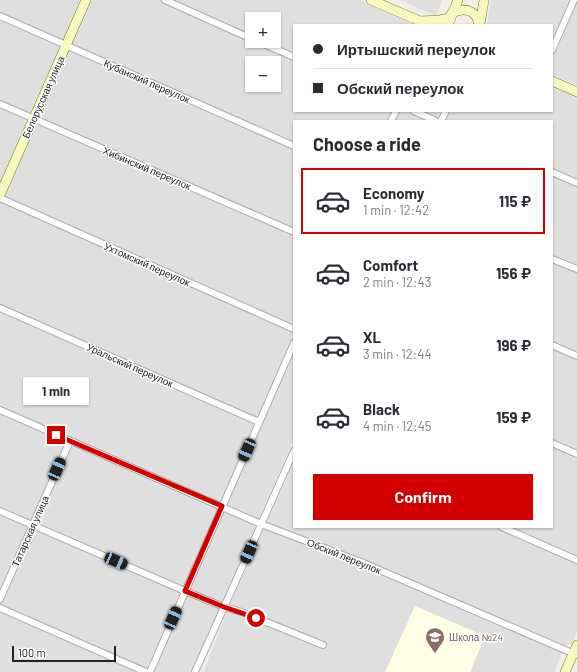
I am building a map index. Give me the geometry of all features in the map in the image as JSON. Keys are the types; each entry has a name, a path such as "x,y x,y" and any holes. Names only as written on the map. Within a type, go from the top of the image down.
{"main road":[{"name":"Белорусская улица","path":"0,195 86,0"},
{"path":"371,0 425,23 450,19 460,10 469,10 476,15 479,24"},
{"path":"450,19 458,0"},
{"path":"479,24 484,0"},
{"path":"553,81 577,92"},
{"path":"565,672 576,651"}],"street":[{"path":"166,0 245,36"},
{"path":"553,48 574,0"},
{"name":"Кубанский переулок","path":"0,16 293,146"},
{"path":"273,48 293,57"},
{"name":"Хибинский переулок","path":"0,104 293,232"},
{"path":"416,112 434,120"},
{"path":"553,172 577,183"},
{"name":"Ухтомский переулок","path":"0,198 293,329"},
{"path":"553,259 577,269"},
{"name":"Уральский переулок","path":"0,308 259,422"},
{"path":"150,672 293,345"},
{"path":"553,345 577,356"},
{"name":"Обский переулок","path":"0,410 262,524 361,562 576,651"},
{"name":"Татарская улица","path":"0,599 70,441"},
{"path":"553,443 577,454"},
{"path":"195,672 293,453"},
{"path":"0,511 185,591 224,607 242,612 323,645"},
{"path":"504,528 577,560"},
{"path":"0,608 146,672"}],"shaded area":[{"path":"0,0 359,0 413,24 293,24 293,112 440,112 436,120 293,120 293,441 191,672 0,672"},
{"path":"400,0 443,0 436,16"},
{"path":"491,0 577,0 577,85 553,75 553,24 487,24"},
{"path":"553,87 577,98 577,631 572,643 565,646 554,672 203,672 231,602 293,465 293,528 553,528 553,120 444,120 448,112 553,112"},
{"name":"Школа №24","path":"415,606 485,636 470,672 385,672"}],"place":[{"name":"Школа №24","path":"435,654"}],"route":[{"path":"56,435 222,506 185,591 256,618"}]}
